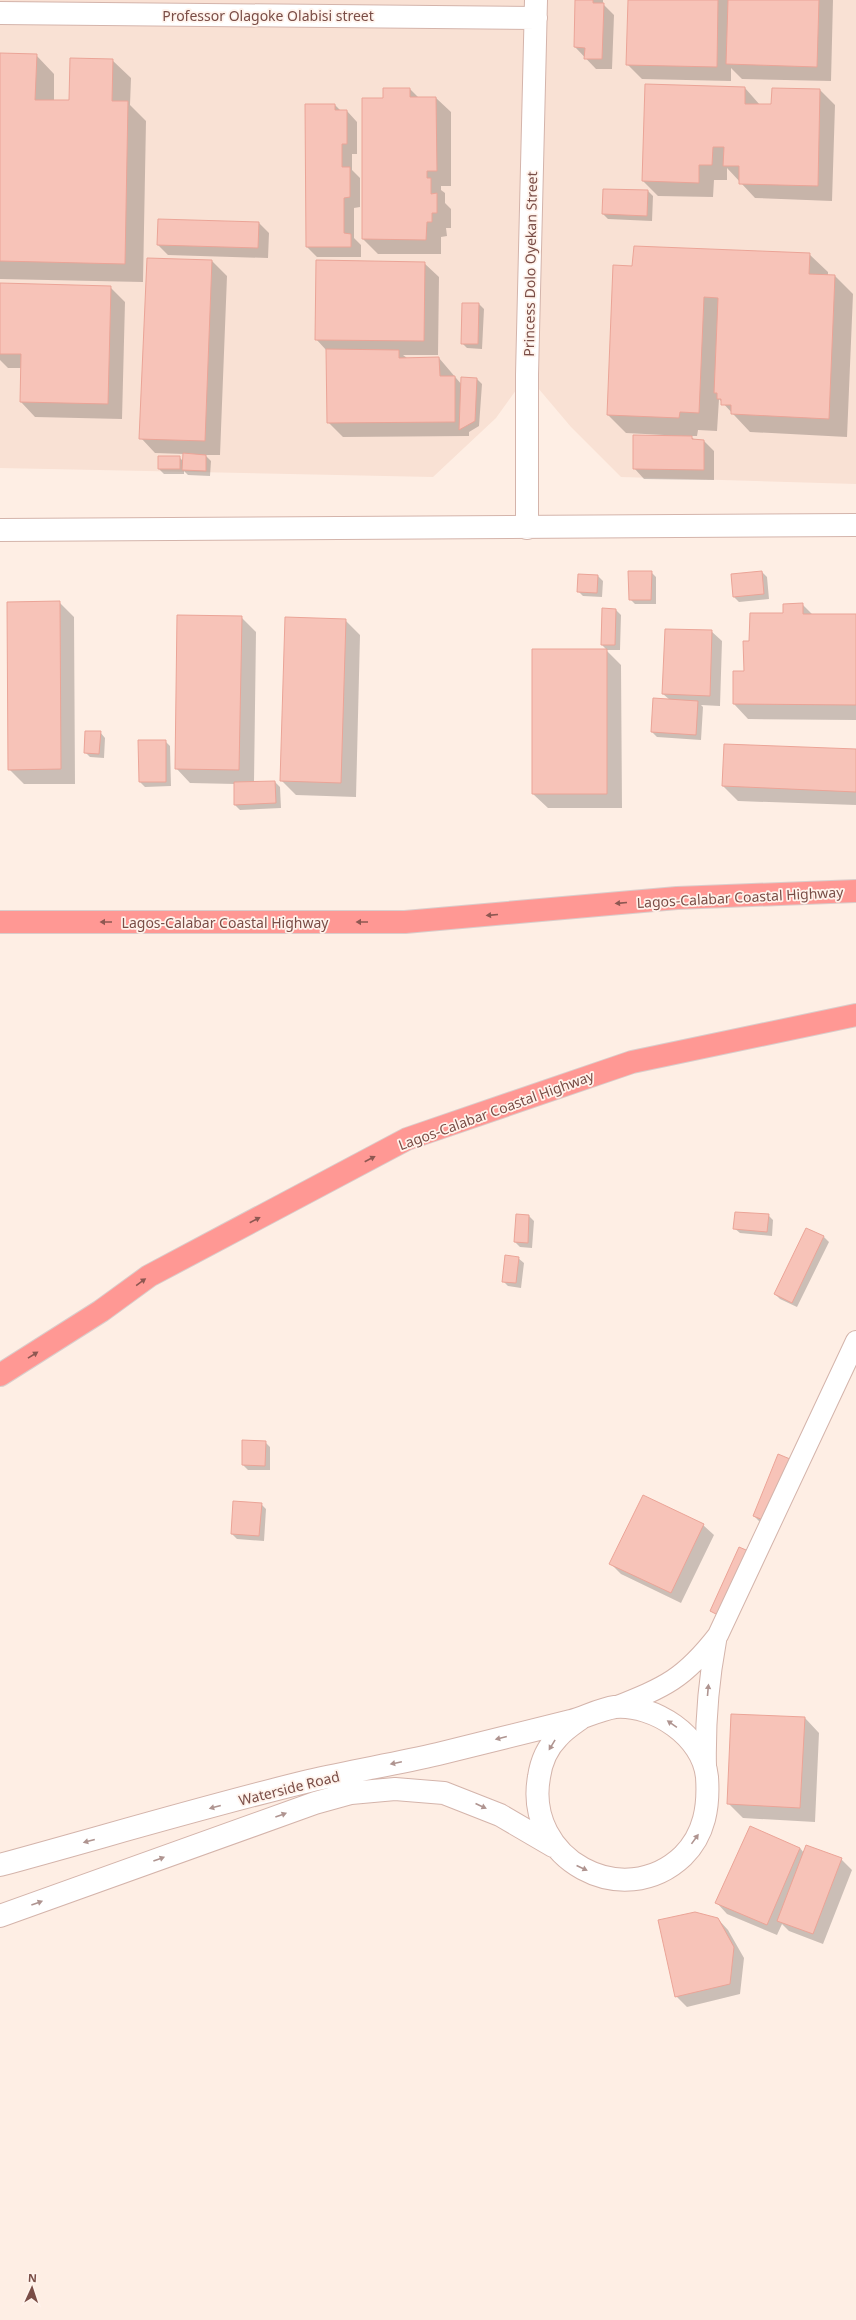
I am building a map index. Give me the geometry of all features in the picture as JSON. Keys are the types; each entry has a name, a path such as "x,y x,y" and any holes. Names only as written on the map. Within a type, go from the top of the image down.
{"highway":[{"name":"Lagos-Calabar Coastal Highway","path":"0,922 405,922 677,898 856,891"},
{"name":"Lagos-Calabar Coastal Highway","path":"0,1376 101,1311 149,1276 407,1139 632,1062 856,1015"}],"street":[{"name":"Professor Olagoke Olabisi street","path":"0,13 536,9"},
{"name":"Princess Dolo Oyekan Street","path":"527,528 527,375 536,9"},
{"path":"0,530 856,525"},
{"path":"580,1718 557,1738 541,1763 536,1793 541,1822 555,1848 578,1867 606,1878 637,1878 658,1872 683,1856 701,1831 709,1802 706,1771 694,1744 672,1723 645,1710 615,1707"},
{"name":"Waterside Road","path":"0,1865 309,1781 434,1755 580,1718 615,1707"},
{"name":"Waterside Road","path":"0,1916 316,1803 351,1793 395,1790 444,1793 500,1815 555,1848"}],"lane":[{"path":"615,1707 676,1680 698,1661 718,1635 856,1341"},
{"path":"706,1771 705,1724 709,1680 718,1635"}],"shaded area":[{"path":"0,0 856,0 856,484 621,477 571,427 527,375 496,418 433,477 0,468"}],"building":[{"path":"575,0 593,0 593,3 604,3 602,59 584,59 585,48 574,47"},
{"path":"628,0 718,0 717,67 626,65"},
{"path":"728,0 819,0 817,67 726,64"},
{"path":"0,53 37,54 35,100 69,100 70,58 113,59 112,101 128,101 125,264 0,261"},
{"path":"645,84 745,87 745,104 771,104 772,88 820,89 818,186 739,184 739,166 723,166 724,147 713,147 712,165 699,165 699,183 642,181"},
{"path":"383,88 410,88 410,97 436,97 437,171 427,171 427,178 431,178 431,194 437,193 437,213 432,213 432,222 427,222 426,240 362,239 362,98 383,98"},
{"path":"305,104 335,104 335,110 347,110 347,144 342,144 342,167 350,167 350,197 344,198 344,233 351,234 351,247 306,247"},
{"path":"603,189 648,190 647,216 602,214"},
{"path":"158,219 259,222 258,248 157,245"},
{"path":"634,246 810,253 809,274 835,275 829,419 731,414 731,405 721,405 721,399 717,399 717,393 714,393 718,298 704,297 699,413 680,412 679,418 607,415 613,265 632,266"},
{"path":"147,258 212,260 205,441 139,439"},
{"path":"316,260 425,262 424,341 315,340"},
{"path":"0,283 111,286 108,404 20,402 21,354 0,354"},
{"path":"462,303 479,303 478,344 461,344"},
{"path":"326,349 399,350 399,358 439,357 440,376 455,376 455,422 327,423"},
{"path":"461,377 477,378 475,421 459,430"},
{"path":"633,435 692,436 692,439 704,440 704,470 633,469"},
{"path":"183,453 206,455 206,471 182,470"},
{"path":"158,456 180,456 180,469 158,469"},
{"path":"628,571 652,571 651,600 629,600"},
{"path":"762,571 764,594 733,597 731,574"},
{"path":"578,574 598,575 597,593 577,592"},
{"path":"60,601 61,769 8,770 7,602"},
{"path":"803,603 803,614 856,614 856,705 733,704 733,671 744,671 743,641 749,641 750,613 783,613 783,604"},
{"path":"602,608 616,609 615,645 601,645"},
{"path":"177,615 242,616 239,770 175,769"},
{"path":"285,617 346,619 341,783 280,781"},
{"path":"665,629 712,630 710,696 662,694"},
{"path":"532,649 607,649 607,794 532,794"},
{"path":"653,698 698,701 696,735 651,732"},
{"path":"85,731 101,731 99,754 84,753"},
{"path":"138,740 166,740 166,782 139,782"},
{"path":"724,744 856,749 856,792 722,786"},
{"path":"275,781 276,803 234,805 234,782"},
{"path":"735,1212 769,1214 767,1232 733,1229"},
{"path":"516,1214 529,1215 528,1243 514,1242"},
{"path":"806,1228 824,1236 792,1303 774,1294"},
{"path":"505,1255 519,1257 516,1283 502,1282"},
{"path":"242,1440 266,1441 265,1466 242,1465"},
{"path":"778,1454 790,1459 766,1521 753,1516"},
{"path":"643,1495 704,1524 671,1593 609,1564"},
{"path":"233,1501 262,1503 259,1536 231,1534"},
{"path":"739,1547 753,1553 724,1618 710,1611"},
{"path":"731,1714 805,1717 800,1808 727,1804"},
{"path":"750,1826 800,1848 767,1925 715,1903"},
{"path":"806,1845 842,1858 813,1934 777,1921"},
{"path":"695,1912 718,1918 734,1947 730,1984 675,1997 658,1920"}]}
